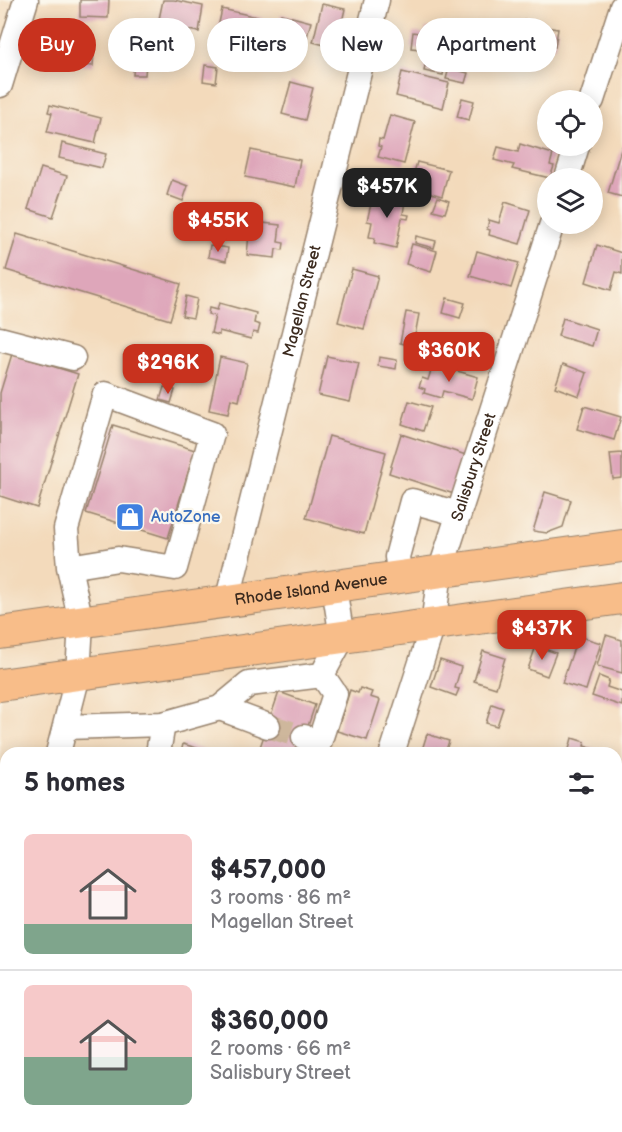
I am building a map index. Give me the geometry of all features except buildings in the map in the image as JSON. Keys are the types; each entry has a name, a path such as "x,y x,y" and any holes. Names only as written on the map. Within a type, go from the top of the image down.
{"main road":[{"name":"Rhode Island Avenue","path":"0,633 622,546"},
{"path":"0,686 622,598"}],"street":[{"path":"0,85 26,0"},
{"name":"Magellan Street","path":"227,602 377,0"},
{"path":"615,0 622,1"},
{"path":"595,90 622,7"},
{"name":"Salisbury Street","path":"394,747 433,625 440,572 549,234"},
{"path":"0,339 73,358"},
{"path":"60,747 78,675 81,622 69,567 66,529 105,394 212,434 176,567 118,560 69,567"},
{"path":"400,578 397,557 412,501 459,514"},
{"path":"322,675 342,638 334,587"},
{"path":"66,728 163,724 220,708 249,684 322,675"},
{"path":"304,737 319,743 335,694 322,675"},
{"path":"220,708 268,726"},
{"path":"159,747 163,724"}],"tunnel":[{"path":"268,726 304,737"}],"place":[{"name":"AutoZone","path":"130,517"}]}
